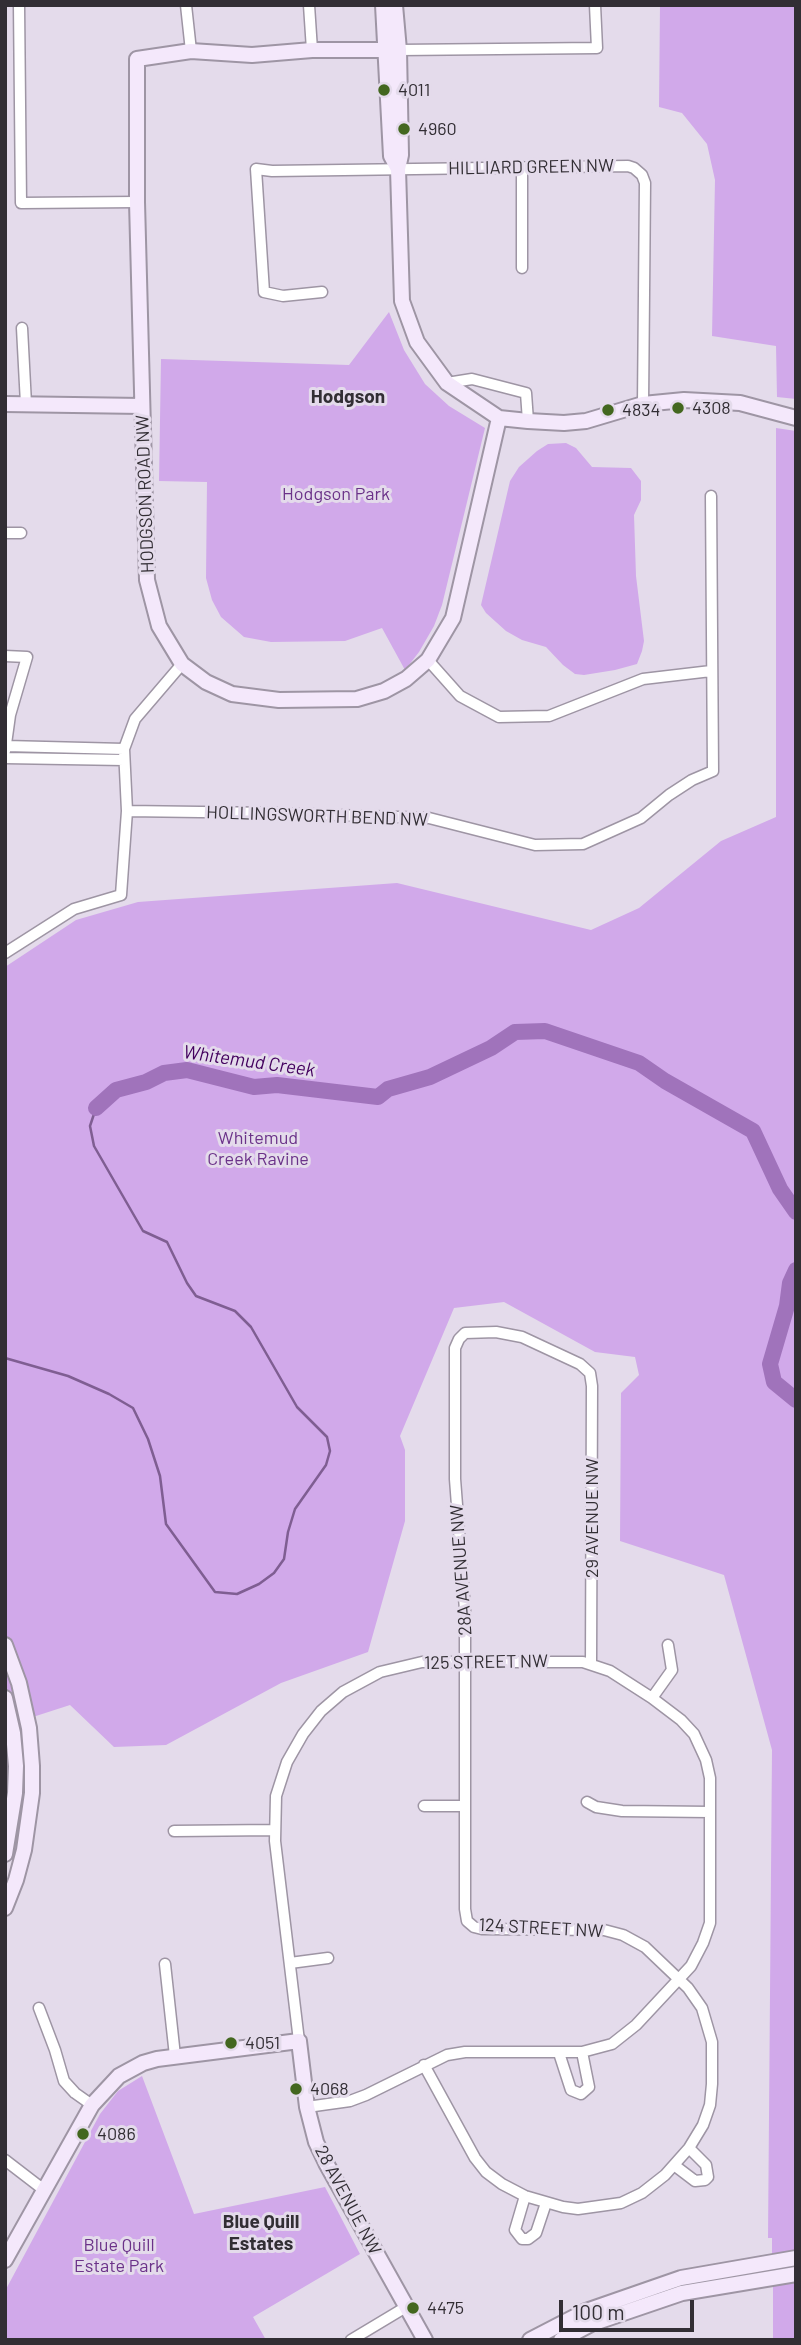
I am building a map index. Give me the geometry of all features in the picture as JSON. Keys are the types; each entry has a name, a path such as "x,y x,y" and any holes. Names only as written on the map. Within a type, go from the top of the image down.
{"street":[{"path":"19,5 21,203 137,202"},
{"path":"186,5 191,51"},
{"path":"309,5 312,50"},
{"path":"383,5 392,51"},
{"path":"395,5 391,156 398,169 402,301 417,342 447,383 499,418 528,421 586,421 643,404 684,400 727,401 796,418"},
{"path":"392,51 597,48 594,5"},
{"name":"HODGSON ROAD NW","path":"392,51 312,50 252,55 191,51 136,59 147,580 159,626 182,664 206,682 232,694 266,699 356,699 384,691 406,679 428,660 453,618 499,418"},
{"name":"HILLIARD GREEN NW","path":"322,292 283,296 264,292 256,169 272,171 628,166 639,171 645,183 643,404"},
{"path":"522,167 522,268"},
{"path":"22,328 26,404"},
{"path":"447,383 472,379 526,393 528,421"},
{"path":"5,404 142,406"},
{"name":"HOLLINGSWORTH BEND NW","path":"127,811 429,818 535,845 583,844 641,818 669,795 692,780 713,771 711,496"},
{"path":"5,533 21,533"},
{"path":"5,656 27,657 10,715 6,749 124,754"},
{"path":"428,660 460,696 499,717 549,716 643,679 711,671"},
{"path":"5,953 74,909 121,895 127,811 124,754 135,719 182,664"},
{"path":"5,758 124,754"},
{"name":"28A AVENUE NW","path":"470,1925 464,1909 466,1661 465,1600 455,1479 455,1348 461,1336 472,1332 513,1335 580,1364 590,1373"},
{"name":"29 AVENUE NW","path":"590,1373 591,1664"},
{"path":"5,1645 19,1683 29,1728 32,1793 24,1850 5,1908"},
{"path":"652,1698 671,1670 668,1645"},
{"name":"125 STREET NW","path":"287,1762 303,1734 321,1711 354,1685 393,1668 422,1662 573,1661 610,1671 681,1720 699,1742 709,1770 710,1812"},
{"path":"5,1698 13,1732 16,1766 15,1793 5,1854"},
{"name":"28 AVENUE NW","path":"287,1762 276,1796 274,1830 307,2108 326,2163 425,2340"},
{"path":"307,2108 358,2098 454,2053 559,2053 582,2052 602,2047 621,2038 636,2025 680,1979 698,1955 710,1923 710,1812 622,1811 604,1809 587,1802"},
{"path":"424,1806 465,1806"},
{"path":"174,1831 274,1830"},
{"name":"124 STREET NW","path":"424,2065 480,2164 502,2184 546,2203 587,2208 621,2203 651,2187 689,2148 703,2125 710,2105 712,2042 702,2008 680,1979 645,1947 611,1932 482,1929 470,1925"},
{"path":"290,1963 328,1958"},
{"path":"165,1964 174,2056"},
{"path":"39,2008 64,2081 92,2105"},
{"path":"5,2260 92,2105 111,2082 143,2063 174,2056 299,2041"},
{"path":"559,2053 571,2091 581,2094 589,2087 582,2052"},
{"path":"674,2165 695,2181 708,2177 706,2165 689,2148"},
{"path":"5,2160 44,2190"},
{"path":"525,2196 516,2230 522,2239 528,2239 536,2233 546,2203"},
{"path":"530,2340 586,2311 681,2278 796,2258"},
{"path":"561,2340 591,2324 682,2293 796,2274"},
{"path":"351,2340 406,2307"}],"green space":[{"path":"660,5 796,5 796,399 777,397 776,346 712,336 715,180 707,144 682,113 659,107"},
{"name":"Hodgson Park","path":"389,312 404,350 425,384 449,406 485,428 442,605 434,626 405,670 382,628 345,641 271,642 244,637 221,617 212,600 206,578 207,482 159,481 161,359 349,365"},
{"name":"Whitemud Creek Ravine","path":"776,428 796,431 796,2252 772,2254 772,2238 768,2238 772,1750 724,1575 620,1541 621,1393 639,1375 635,1357 595,1352 504,1302 454,1308 400,1436 405,1450 405,1521 368,1652 281,1683 166,1745 114,1747 70,1705 5,1726 5,967 76,920 138,902 397,883 591,930 639,908 721,841 776,817"},
{"path":"566,443 576,448 592,467 631,468 641,481 641,500 634,515 636,576 644,641 642,651 637,664 584,675 575,674 546,647 522,640 506,631 481,605 510,481 519,467 537,451 548,444"},
{"name":"Blue Quill Estate Park","path":"142,2076 194,2214 325,2187 360,2254 253,2317 266,2340 5,2340 5,2291 100,2114 118,2091"},
{"path":"796,2282 796,2340 773,2340 773,2284"}],"waterway":[{"name":"Whitemud Creek","path":"96,1108 116,1090 146,1082 164,1073 187,1070 254,1087 277,1085 378,1097 388,1089 430,1077 491,1048 515,1032 545,1031 639,1063 665,1081 753,1131 780,1189 796,1212"},
{"name":"Whitemud Creek","path":"5,1358 68,1376 133,1408 148,1439 160,1476 166,1524 215,1592 237,1594 259,1584 274,1573 284,1559 295,1509 326,1465 330,1451 327,1437 297,1407 251,1327 235,1311 196,1296 167,1242 143,1231 94,1146 90,1126 96,1108"},
{"name":"Whitemud Creek","path":"796,1270 790,1283 787,1306 770,1364 774,1382 796,1400"}],"place":[{"name":"4011","path":"384,90"},
{"name":"4960","path":"404,129"},
{"name":"4308","path":"678,408"},
{"name":"4834","path":"608,410"},
{"name":"4051","path":"231,2043"},
{"name":"4068","path":"296,2089"},
{"name":"4086","path":"83,2134"},
{"name":"4475","path":"413,2308"}],"district":[{"name":"Hodgson","path":"348,397"},
{"name":"Blue Quill Estates","path":"261,2233"}]}
